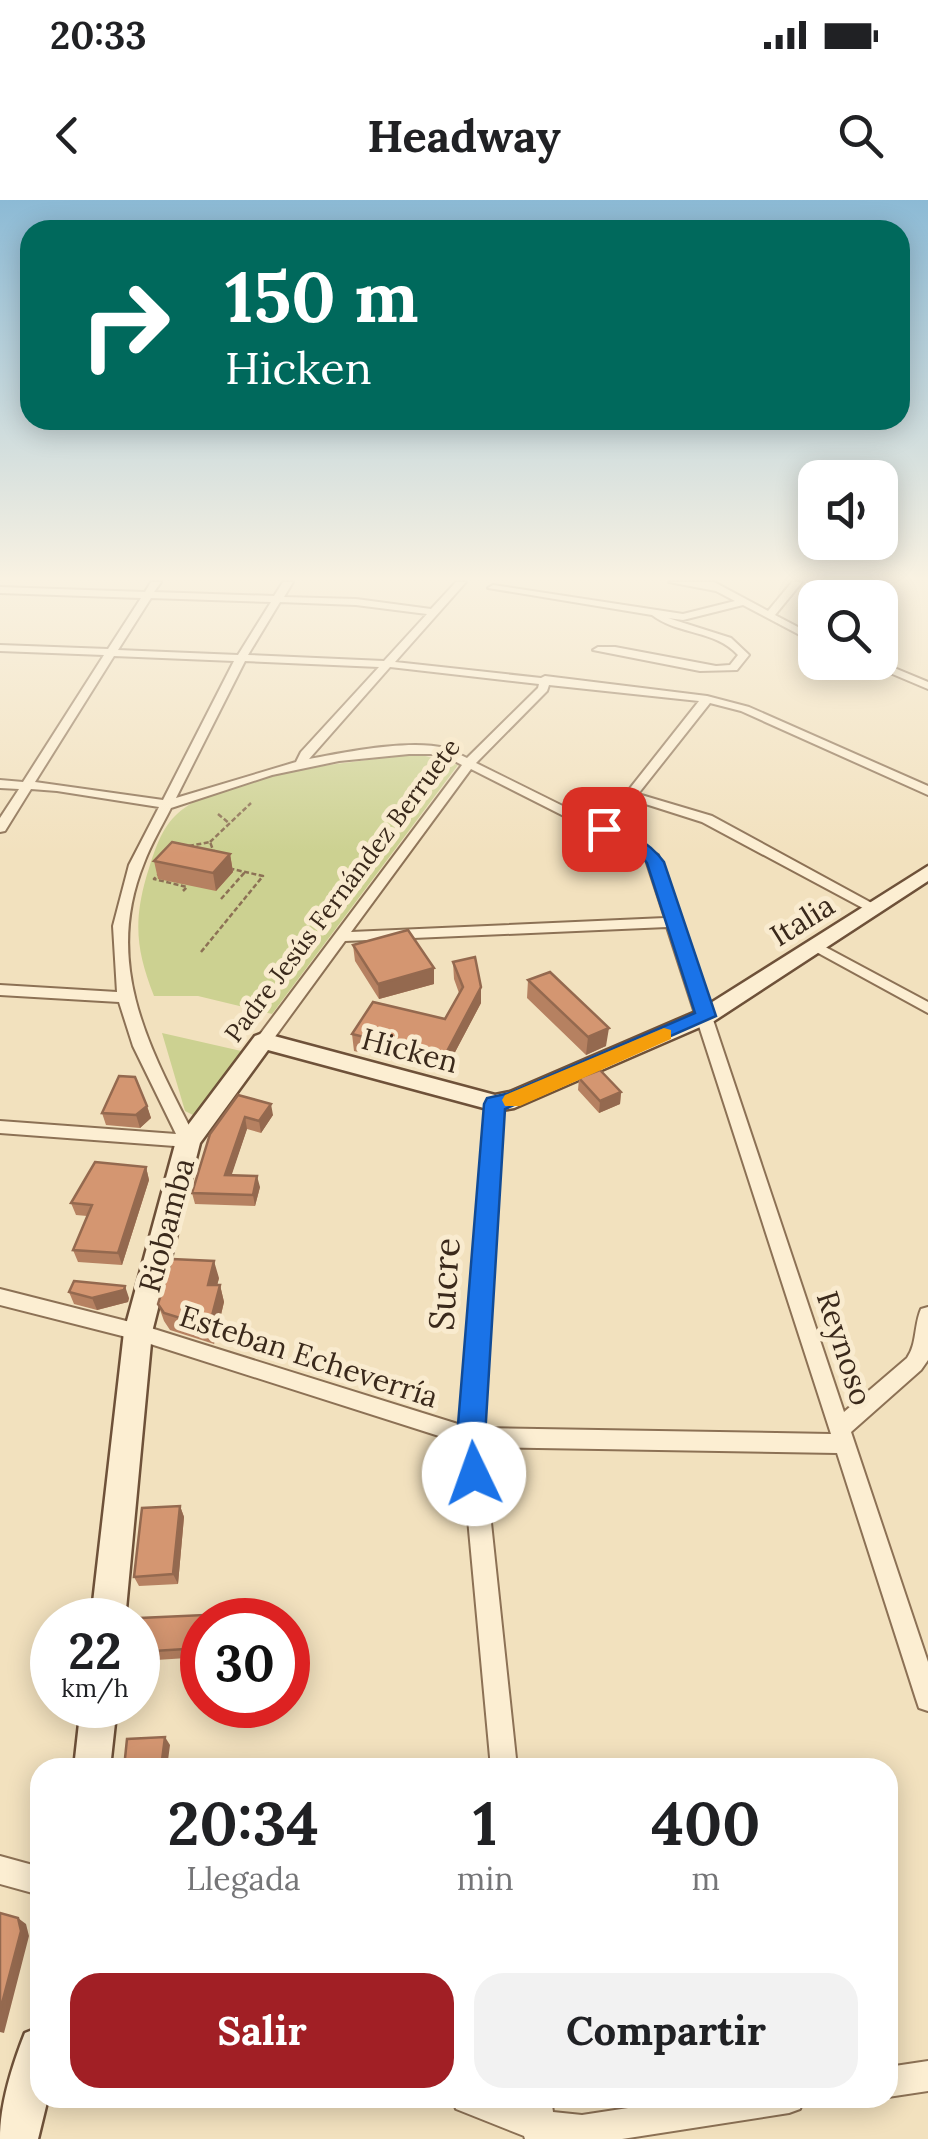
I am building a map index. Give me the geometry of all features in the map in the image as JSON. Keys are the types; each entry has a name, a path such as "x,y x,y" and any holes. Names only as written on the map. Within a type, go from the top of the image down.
{"street":[{"path":"0,828 99,672"},
{"name":"Riobamba","path":"110,1598 138,1332 188,1141 141,1046 125,997 120,926 136,866 234,672"},
{"path":"302,766 306,755 379,672"},
{"path":"476,672 707,699 744,709 928,791"},
{"path":"898,674 928,686"},
{"name":"Padre Jesús Fernández Berruete","path":"188,1141 470,762 543,689 545,679"},
{"path":"604,829 707,699"},
{"name":"Reynoso","path":"168,805 257,775 428,750 470,762 651,855 928,1699"},
{"path":"0,784 168,805"},
{"path":"630,794 707,819 874,910"},
{"name":"Italia","path":"706,1016 928,872"},
{"path":"342,936 675,922"},
{"path":"816,946 928,1008"},
{"path":"0,990 125,997"},
{"path":"495,1104 514,1100 706,1016"},
{"name":"Hicken","path":"263,1041 495,1104"},
{"name":"Sucre","path":"495,1104 471,1437 503,1758"},
{"path":"0,1127 188,1141"},
{"name":"Esteban Echeverría","path":"0,1297 138,1332 471,1437 842,1437"},
{"path":"842,1437 922,1353 928,1316"},
{"path":"93,1758 96,1728"},
{"path":"0,1870 30,1878"},
{"path":"898,2080 928,2076"},
{"path":"16,2139 30,2086"},
{"path":"498,2108 582,2130 724,2108"}],"path":[{"path":"190,859 186,847 210,842 251,804"},
{"path":"218,814 229,823"},
{"path":"200,952 263,876 221,866 210,842"},
{"path":"202,856 214,854"},
{"path":"165,868 154,879 187,887 183,891"},
{"path":"216,894 222,897 244,872"},
{"path":"227,882 234,884"}],"green space":[{"path":"418,754 458,765 272,1014 198,996 154,996 141,951 139,910 157,845 175,816 195,801 255,779"},
{"path":"162,1033 250,1053 195,1116 185,1111"}],"building":[{"path":"172,842 230,854 213,873 154,861"},
{"path":"408,930 434,968 378,984 353,945"},
{"path":"475,957 481,987 444,1057 352,1034 373,1002 445,1019 463,987 453,962"},
{"path":"550,972 609,1028 588,1037 528,980"},
{"path":"600,1070 621,1092 600,1101 579,1078"},
{"path":"119,1076 135,1077 147,1106 136,1115 102,1113"},
{"path":"238,1095 271,1104 259,1121 245,1117 225,1175 257,1176 253,1195 192,1193 210,1134"},
{"path":"95,1162 146,1167 118,1253 73,1250 92,1205 71,1203"},
{"path":"172,1259 214,1261 208,1285 220,1285 209,1327 164,1313 158,1304"},
{"path":"74,1281 125,1286 124,1290 92,1298 69,1292"},
{"path":"180,1506 173,1574 134,1577 142,1508"},
{"path":"180,1616 180,1649 160,1651 160,1617"},
{"path":"165,1737 162,1758 125,1758 127,1739"},
{"path":"0,1913 18,1918 21,1931 0,2011"}],"slow traffic":[{"path":"513,1100 664,1034"}],"route":[{"path":"474,1474 471,1437 495,1104 514,1100 706,1016 655,862 646,851 604,829"}]}
